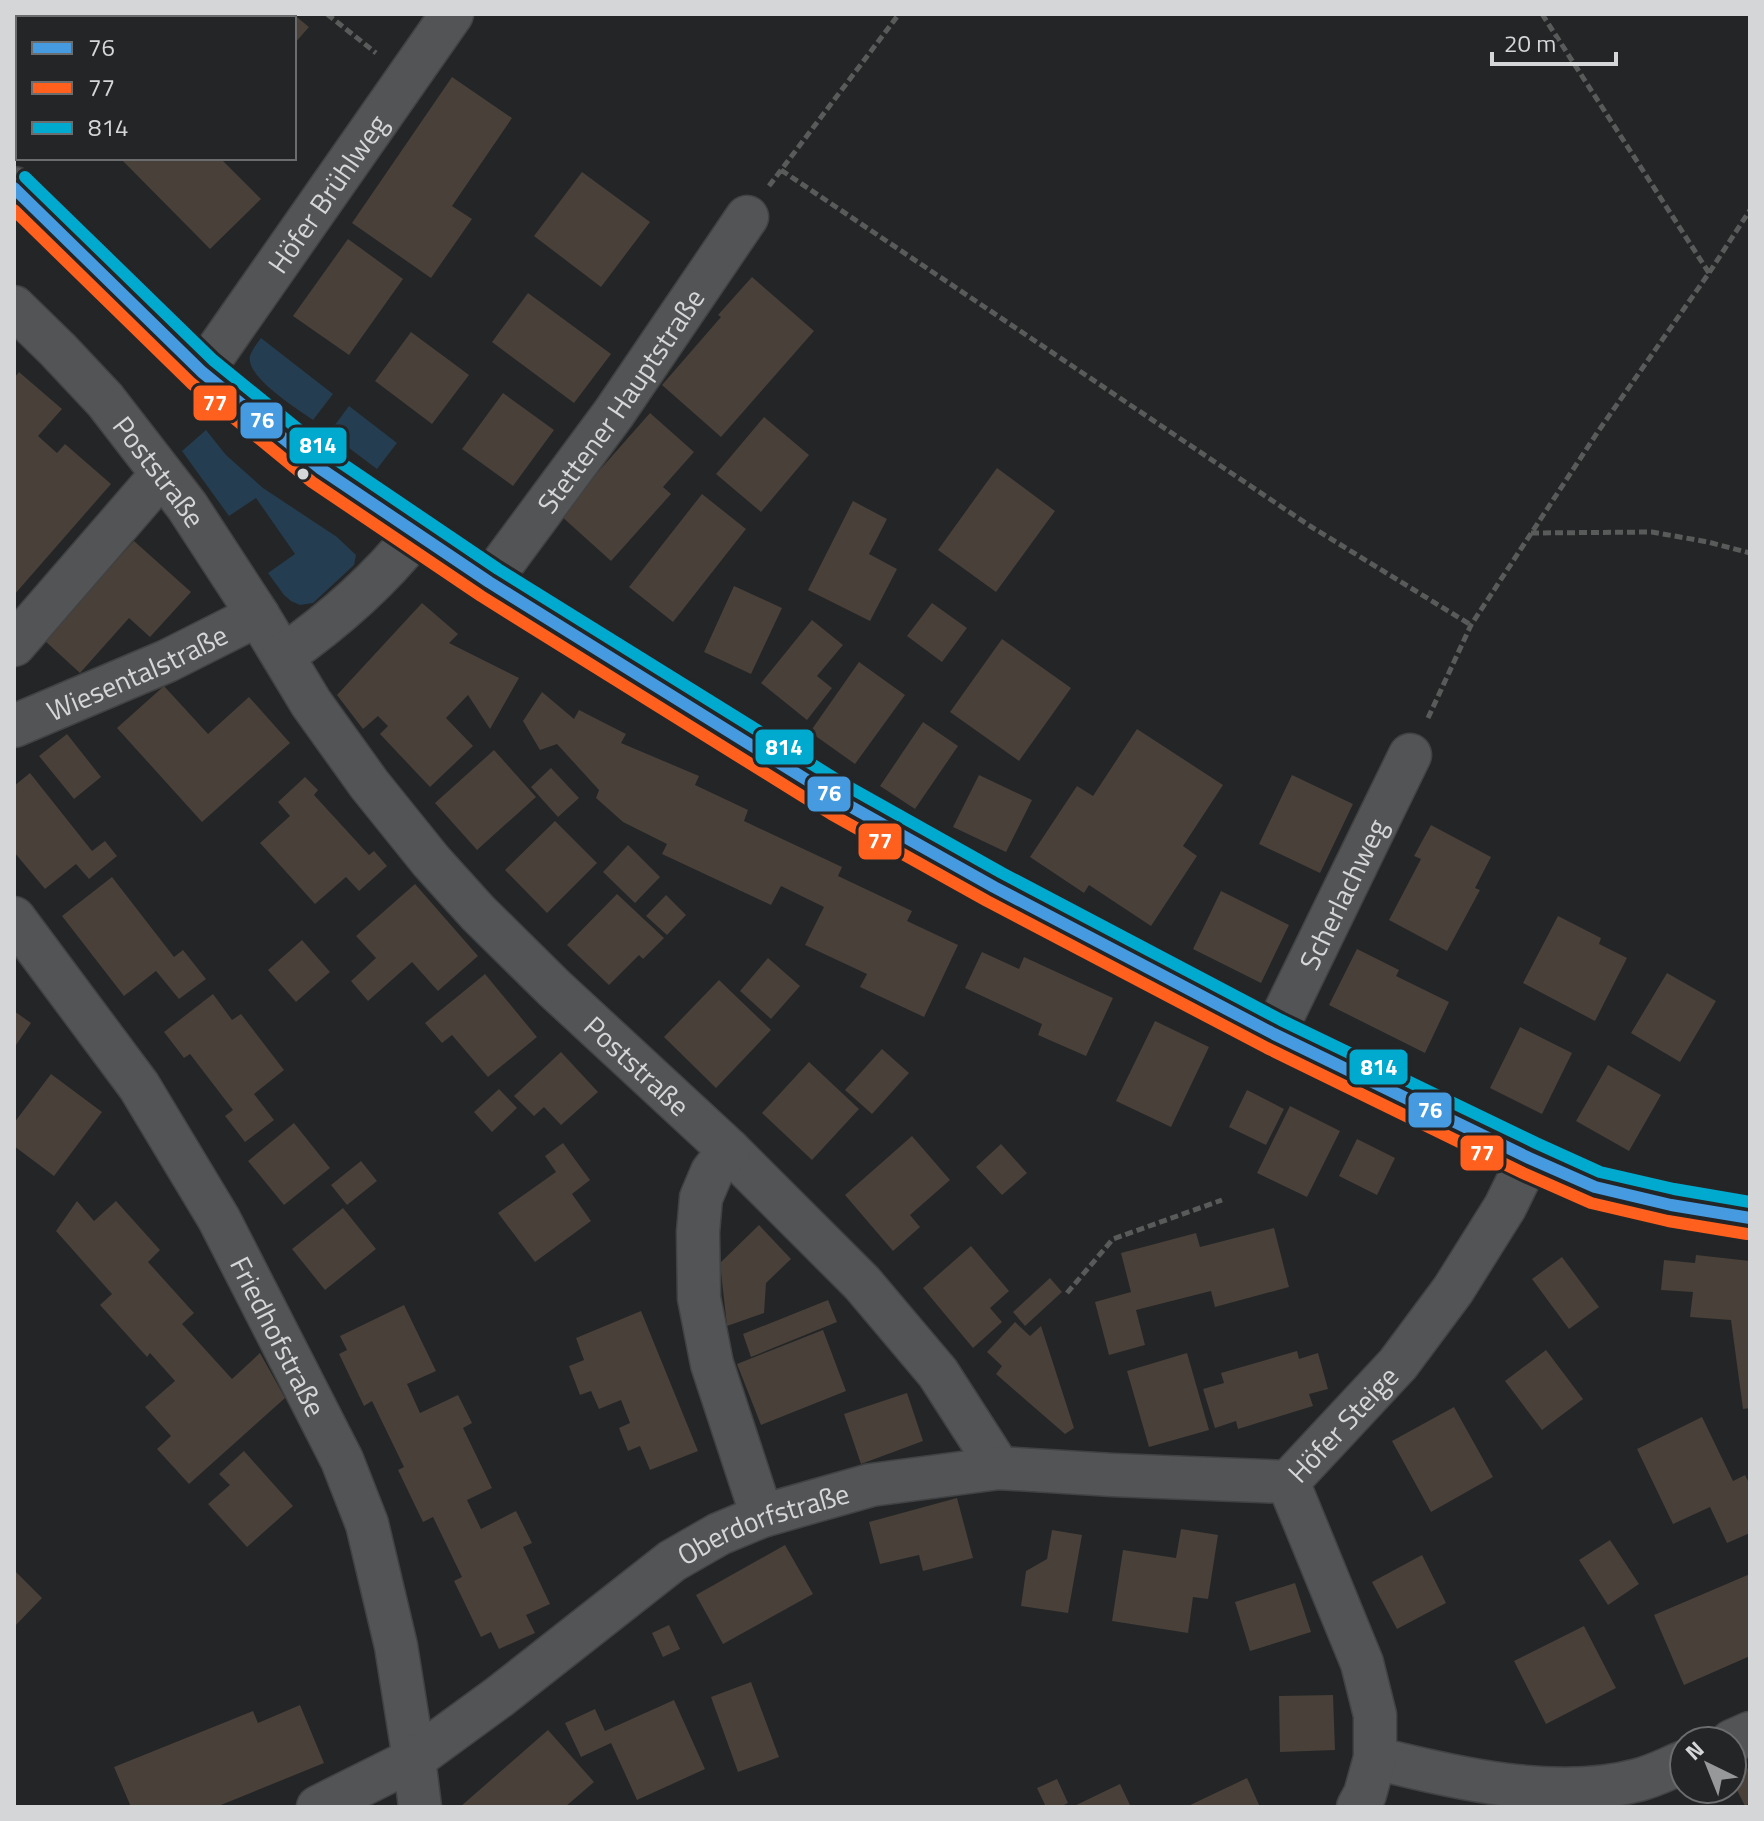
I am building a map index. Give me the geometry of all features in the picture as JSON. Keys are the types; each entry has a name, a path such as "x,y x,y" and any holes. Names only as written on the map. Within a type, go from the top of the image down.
{"street":[{"name":"Höfer Brühlweg","path":"202,372 452,14"},
{"path":"14,188 202,372 321,469 489,582 839,800 994,887 1274,1034 1529,1158 1595,1187 1671,1205 1750,1218"},
{"name":"Stettener Hauptstraße","path":"489,582 614,413 747,217"},
{"name":"Poststraße","path":"14,307 105,400 187,506 311,703 369,784 431,861 543,978 729,1150 862,1283 938,1373 999,1468"},
{"path":"14,645 162,474"},
{"path":"283,656 324,627 362,593 416,534"},
{"name":"Wiesentalstraße","path":"14,726 167,661 258,615"},
{"name":"Scherlachweg","path":"1274,1034 1410,755"},
{"name":"Friedhofstraße","path":"14,918 139,1086 260,1295 342,1460 367,1524 396,1646 420,1807"},
{"path":"729,1150 712,1172 701,1198 699,1298 712,1364 762,1516"},
{"name":"Höfer Steige","path":"1358,1807 1375,1758 1375,1715 1362,1663 1288,1482 1398,1364 1453,1290 1505,1207 1529,1158"},
{"name":"Oberdorfstraße","path":"318,1807 414,1759 499,1697 672,1561 719,1534 762,1516 871,1485 999,1468 1288,1482"},
{"path":"1375,1758 1434,1773 1538,1788 1584,1790 1639,1780 1668,1768"}],"path":[{"path":"327,14 407,78"},
{"path":"747,217 899,14"},
{"path":"1542,14 1709,273"},
{"path":"781,170 1310,526 1471,625"},
{"path":"1410,755 1471,625 1605,421 1750,210"},
{"path":"1531,533 1652,532 1750,553"},
{"path":"1067,1293 1113,1239 1222,1200"}],"shaded area":[{"path":"261,338 333,394 313,420 274,392 256,373 250,356"},
{"path":"349,406 397,443 377,469 329,433"},
{"path":"206,430 226,455 263,488 337,537 356,555 354,565 313,603 300,605 291,601 268,573 295,554 256,498 229,516 182,451"}],"building":[{"path":"14,14 71,16 16,16 16,69"},
{"path":"293,14 295,16 210,16"},
{"path":"296,16 309,27 296,42"},
{"path":"452,77 512,118 452,206 472,219 431,278 352,223"},
{"path":"122,160 222,160 261,199 210,249"},
{"path":"582,172 650,222 601,287 534,236"},
{"path":"348,239 403,279 349,355 293,316"},
{"path":"752,277 814,331 721,437 662,385"},
{"path":"528,293 611,354 574,403 492,342"},
{"path":"411,332 469,375 432,424 375,381"},
{"path":"19,372 62,409 38,436 57,453 65,444 111,484 14,595 14,378"},
{"path":"503,393 554,430 513,486 462,449"},
{"path":"650,413 694,452 663,487 671,494 611,561 560,515"},
{"path":"764,417 809,455 761,512 716,474"},
{"path":"997,468 1055,511 996,592 938,550"},
{"path":"702,494 746,529 673,622 629,587"},
{"path":"853,501 887,519 869,554 897,569 870,621 808,590"},
{"path":"134,541 191,592 150,637 129,618 80,673 44,640"},
{"path":"734,586 782,608 751,674 704,652"},
{"path":"422,603 458,634 449,643 519,678 490,729 468,695 446,718 473,746 430,787 380,734 388,726 378,716 363,729 337,695"},
{"path":"932,603 967,628 942,662 907,636"},
{"path":"812,620 843,645 817,676 832,688 807,720 761,683"},
{"path":"1002,639 1071,688 1019,761 950,712"},
{"path":"859,662 905,695 855,764 810,732"},
{"path":"164,686 208,734 249,697 290,743 202,822 117,728"},
{"path":"542,692 574,719 579,710 626,734 621,743 699,776 695,785 748,810 744,821 842,867 838,876 912,911 907,921 958,945 924,1017 860,987 867,974 805,945 824,907 781,886 771,905 662,854 667,844 623,822 596,798 599,790 557,744 540,750 523,721"},
{"path":"923,722 958,746 915,809 880,786"},
{"path":"1137,729 1223,785 1183,846 1197,856 1151,926 1089,885 1084,893 1030,857 1077,786 1093,796"},
{"path":"67,734 101,777 74,799 39,756"},
{"path":"494,750 536,797 477,850 435,803"},
{"path":"551,768 579,798 558,817 531,787"},
{"path":"30,773 92,851 105,841 117,856 89,879 76,864 45,889 14,852 14,786"},
{"path":"979,775 1032,800 1006,852 953,827"},
{"path":"1292,775 1353,804 1320,873 1259,844"},
{"path":"305,777 318,790 314,795 369,855 374,851 387,866 359,891 346,877 315,904 260,843 290,816 278,802"},
{"path":"555,821 597,863 547,913 505,870"},
{"path":"1431,825 1491,857 1475,888 1480,890 1447,951 1389,920 1421,859 1414,856"},
{"path":"628,845 660,877 635,903 603,872"},
{"path":"112,877 174,957 183,950 206,979 179,999 156,971 124,996 62,916"},
{"path":"415,884 478,956 438,991 412,962 368,1001 351,981 376,958 356,936"},
{"path":"1221,891 1289,925 1261,983 1193,949"},
{"path":"617,894 664,938 643,959 639,955 609,985 567,945"},
{"path":"666,895 686,915 667,935 646,916"},
{"path":"1558,916 1601,938 1599,944 1627,958 1595,1021 1523,983"},
{"path":"302,940 330,972 296,1002 268,970"},
{"path":"1357,949 1399,970 1396,976 1449,1002 1425,1053 1329,1005"},
{"path":"982,952 1019,969 1024,957 1113,998 1086,1056 1038,1035 1042,1024 965,988"},
{"path":"768,958 800,986 771,1019 740,991"},
{"path":"1667,973 1716,1001 1680,1062 1631,1033"},
{"path":"485,974 537,1037 488,1077 452,1035 442,1043 425,1023"},
{"path":"719,980 771,1030 716,1088 664,1037"},
{"path":"213,994 232,1020 241,1014 284,1070 254,1094 274,1120 245,1142 225,1116 233,1110 190,1054 184,1058 164,1032"},
{"path":"14,1011 31,1023 14,1048"},
{"path":"1155,1021 1209,1047 1171,1127 1116,1101"},
{"path":"1520,1027 1572,1053 1542,1114 1490,1088"},
{"path":"882,1049 909,1073 872,1114 845,1090"},
{"path":"561,1052 598,1092 561,1125 544,1107 534,1116 514,1096"},
{"path":"809,1062 859,1109 812,1160 762,1113"},
{"path":"1608,1065 1661,1095 1629,1151 1576,1121"},
{"path":"51,1074 102,1112 54,1176 14,1146 14,1123"},
{"path":"499,1089 517,1108 492,1132 474,1112"},
{"path":"1247,1090 1284,1109 1266,1145 1229,1127"},
{"path":"1290,1106 1340,1131 1307,1197 1257,1173"},
{"path":"294,1123 330,1168 284,1205 248,1161"},
{"path":"912,1136 950,1180 910,1215 920,1227 893,1251 845,1195"},
{"path":"1357,1139 1395,1158 1377,1195 1339,1176"},
{"path":"563,1143 590,1180 572,1194 591,1221 535,1262 498,1213 556,1172 545,1156"},
{"path":"1001,1144 1027,1173 1002,1195 976,1167"},
{"path":"361,1161 377,1181 347,1205 331,1185"},
{"path":"77,1201 94,1221 116,1201 160,1250 148,1262 194,1313 182,1324 232,1379 260,1353 285,1398 189,1484 157,1449 171,1436 145,1407 175,1381 150,1353 147,1357 100,1305 112,1294 56,1231"},
{"path":"343,1208 376,1249 325,1290 292,1249"},
{"path":"759,1225 791,1259 766,1283 764,1313 727,1326 720,1263"},
{"path":"1274,1228 1289,1287 1215,1307 1211,1291 1136,1310 1145,1345 1109,1355 1095,1302 1131,1292 1121,1253 1196,1233 1200,1247"},
{"path":"971,1246 1009,1291 990,1308 1002,1322 973,1348 923,1288"},
{"path":"1696,1255 1750,1261 1750,1408 1743,1409 1731,1320 1690,1317 1693,1292 1661,1290 1664,1260 1695,1263"},
{"path":"1562,1257 1599,1307 1569,1329 1532,1279"},
{"path":"1050,1278 1062,1292 1025,1326 1013,1312"},
{"path":"828,1300 837,1322 751,1357 743,1334"},
{"path":"404,1305 436,1371 407,1384 420,1413 458,1395 472,1423 463,1428 492,1488 467,1500 481,1529 516,1511 532,1543 523,1547 550,1604 526,1615 535,1633 499,1649 491,1632 481,1637 454,1581 462,1577 433,1517 423,1522 398,1470 404,1467 372,1401 364,1406 339,1354 347,1350 340,1336"},
{"path":"641,1311 698,1451 650,1470 640,1446 628,1451 619,1428 630,1423 621,1400 599,1409 591,1391 580,1395 569,1366 584,1360 576,1338"},
{"path":"1015,1322 1030,1336 1041,1326 1074,1428 1065,1434 996,1374 1002,1366 987,1352"},
{"path":"823,1330 846,1391 761,1425 737,1364"},
{"path":"1546,1350 1583,1399 1542,1430 1505,1381"},
{"path":"1297,1351 1299,1359 1318,1353 1328,1389 1309,1394 1313,1406 1238,1429 1236,1421 1215,1428 1203,1389 1224,1383 1221,1373"},
{"path":"1187,1353 1209,1430 1149,1447 1127,1371"},
{"path":"907,1393 923,1441 861,1464 844,1414"},
{"path":"1454,1407 1493,1477 1431,1512 1392,1441"},
{"path":"1702,1417 1733,1481 1745,1475 1750,1485 1750,1533 1727,1543 1710,1507 1673,1524 1637,1449"},
{"path":"244,1451 293,1506 247,1547 208,1504 230,1485 219,1474"},
{"path":"957,1498 973,1558 923,1571 919,1555 880,1564 869,1522"},
{"path":"1181,1529 1218,1535 1208,1599 1193,1597 1188,1633 1112,1621 1123,1550 1176,1558"},
{"path":"1052,1530 1082,1535 1068,1613 1021,1606 1026,1571 1047,1559"},
{"path":"1610,1540 1639,1584 1608,1605 1579,1560"},
{"path":"785,1545 813,1594 723,1644 696,1595"},
{"path":"1422,1555 1446,1603 1397,1629 1372,1582"},
{"path":"14,1570 42,1598 14,1627"},
{"path":"1750,1574 1750,1656 1684,1685 1654,1615"},
{"path":"1295,1583 1311,1632 1250,1651 1235,1602"},
{"path":"669,1625 680,1649 663,1657 652,1633"},
{"path":"1584,1626 1616,1688 1546,1724 1514,1661"},
{"path":"751,1682 779,1757 738,1772 711,1697"},
{"path":"1333,1695 1335,1750 1280,1752 1279,1696"},
{"path":"674,1700 705,1769 637,1800 611,1743 581,1757 565,1723 595,1709 605,1731"},
{"path":"300,1705 324,1763 216,1807 131,1807 114,1767 253,1711 258,1723"},
{"path":"548,1730 594,1782 565,1807 460,1807"},
{"path":"1748,1770 1750,1773 1748,1804"},
{"path":"1247,1778 1260,1807 1186,1807"},
{"path":"1057,1779 1068,1803 1060,1807 1046,1807 1037,1788"},
{"path":"1120,1784 1131,1807 1072,1807"}],"transit line":[{"name":"814","path":"25,177 213,360 331,456 498,569 847,786 1002,873 1281,1020 1536,1143 1600,1172 1750,1202"},
{"name":"76","path":"14,188 202,372 321,469 489,582 839,800 994,887 1274,1034 1529,1158 1595,1187 1671,1205 1750,1218"},
{"name":"77","path":"14,210 191,383 312,482 481,596 831,814 987,901 1267,1048 1523,1173 1591,1203 1668,1221 1747,1234"}]}
